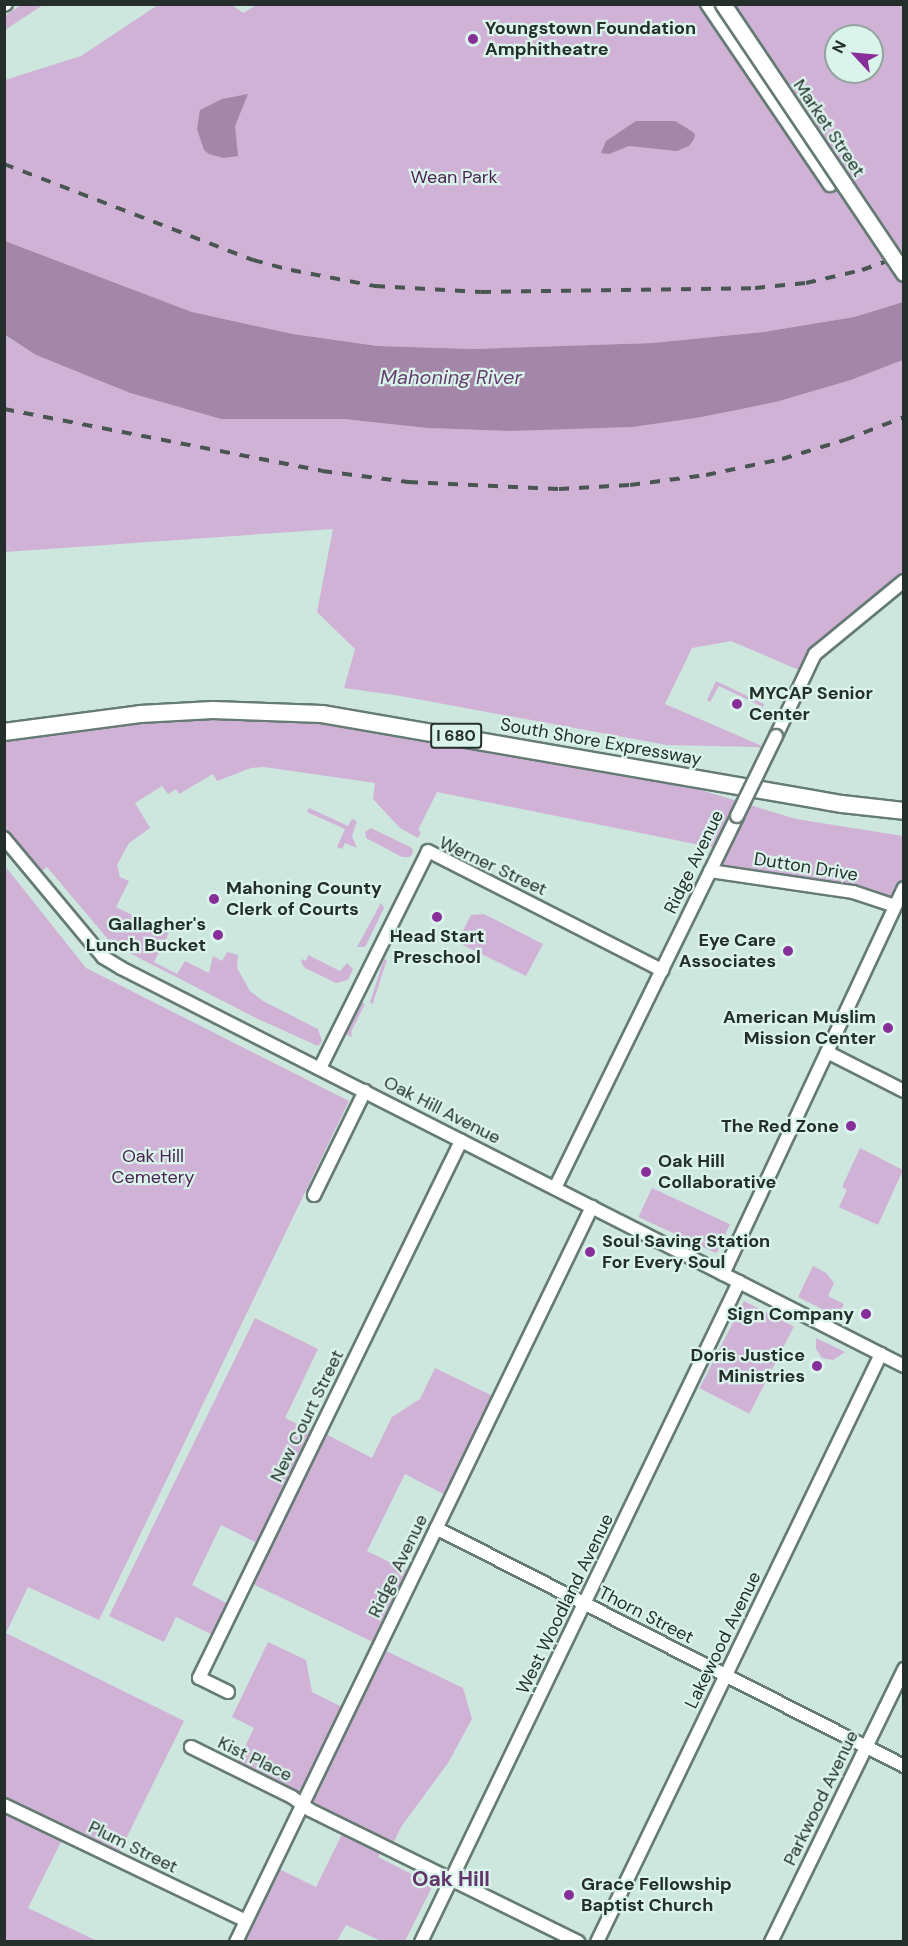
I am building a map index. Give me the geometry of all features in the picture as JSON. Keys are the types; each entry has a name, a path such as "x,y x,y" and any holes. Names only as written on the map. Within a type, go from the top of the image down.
{"highway":[{"name":"South Shore Expressway","path":"4,732 140,714 213,710 322,714 773,792 903,811"}],"main road":[{"name":"Market Street","path":"723,4 903,273"}],"street":[{"path":"707,4 830,185"},
{"name":"Ridge Avenue","path":"555,1188 815,654 903,581"},
{"name":"Oak Hill Avenue","path":"4,838 103,957 903,1366"},
{"name":"Werner Street","path":"320,1068 428,851 662,969"},
{"name":"Dutton Drive","path":"710,871 853,892 895,906"},
{"path":"723,1274 903,888"},
{"path":"827,1052 903,1091"},
{"path":"314,1195 365,1091"},
{"name":"New Court Street","path":"228,1692 199,1678 461,1141"},
{"name":"Ridge Avenue","path":"236,1941 592,1207"},
{"name":"West Woodland Avenue","path":"421,1941 739,1282"},
{"name":"Lakewood Avenue","path":"597,1941 881,1354"},
{"name":"Thorn Street","path":"436,1528 903,1766"},
{"name":"Parkwood Avenue","path":"771,1941 903,1670"},
{"name":"Kist Place","path":"191,1747 310,1810 578,1941"},
{"name":"Plum Street","path":"4,1805 246,1921"}],"green space":[{"path":"22,4 43,5 5,30 5,16"},
{"name":"Wean Park","path":"258,4 903,5 903,302 854,317 763,332 652,343 474,349 378,346 293,334 192,312 5,241 5,80 81,56 158,5 232,5 243,13"},
{"path":"4,335 36,355 130,393 221,419 343,419 427,428 508,431 702,417 776,402 851,380 903,360 903,581 815,654 806,673 731,641 692,648 665,704 769,749 667,745 395,695 344,688 355,649 317,612 333,529 5,552"},
{"path":"716,681 764,704 763,707 719,686 710,702 707,700"},
{"path":"277,711 619,765 796,819 903,836 903,888 895,906 710,871 720,849 437,792 418,830 421,832 418,838 400,828 373,799 375,783 264,767 251,768 217,781 213,774 179,794 176,789 168,794 162,786 135,803 150,828 129,843 117,865 120,877 129,881 116,907 169,933 154,962 177,974 185,961 209,973 213,956 222,961 227,952 238,955 237,968 250,991 263,1001 318,1029 322,1041 318,1046 256,1018 112,944 47,867 36,876 5,838 5,732"},
{"path":"309,808 348,826 352,819 357,821 352,836 357,848 345,843 342,849 337,847 345,829 307,812"},
{"path":"371,828 412,848 413,853 410,857 402,857 366,838 365,832"},
{"path":"444,844 468,855 465,861 442,849"},
{"name":"Oak Hill Cemetery","path":"5,866 86,968 349,1101 99,1620 28,1587 6,1633 184,1721 116,1859 65,1834 28,1908 97,1941 5,1941"},
{"path":"381,903 384,908 365,947 357,947"},
{"path":"484,914 543,944 526,976 457,942 471,915"},
{"path":"308,955 340,971 347,963 353,969 348,980 336,983 305,968 301,962 302,959 306,961"},
{"path":"384,959 387,960 373,1004 370,1003"},
{"path":"361,1002 365,1004 351,1032 352,1037 347,1035 349,1027"},
{"path":"860,1148 903,1170 878,1225 839,1207 847,1190 842,1187"},
{"path":"652,1188 730,1224 716,1253 638,1217"},
{"path":"813,1266 826,1273 834,1283 828,1296 844,1304 838,1317 798,1297"},
{"path":"744,1301 794,1326 749,1414 700,1388"},
{"path":"255,1318 318,1349 285,1418 318,1434 320,1431 372,1458 392,1417 420,1399 435,1368 499,1399 451,1498 405,1474 367,1551 414,1574 379,1645 247,1581 263,1546 221,1525 192,1585 234,1607 219,1638 176,1617 164,1642 109,1616"},
{"path":"816,1338 845,1352 833,1360 822,1358 816,1349"},
{"path":"268,1642 306,1660 312,1692 348,1710 378,1647 463,1688 472,1719 448,1763 401,1827 390,1850 383,1847 378,1857 433,1885 405,1941 381,1941 346,1925 337,1941 236,1941 273,1866 316,1887 345,1828 234,1769 254,1728 232,1717"}],"water":[{"path":"248,94 235,126 238,156 223,158 209,154 204,150 197,129 200,110 222,99"},
{"path":"636,121 675,121 695,134 694,139 689,146 677,151 629,146 609,154 601,153 606,141"},
{"name":"Mahoning River","path":"5,241 192,312 293,334 378,346 474,349 652,343 763,332 854,317 903,302 903,360 851,380 776,402 702,417 632,427 508,431 427,428 343,419 221,419 130,393 36,355 5,335"}],"railway":[{"path":"4,164 253,260 291,270 375,286 481,292 755,288 806,283 862,270 904,255"},
{"path":"4,409 322,471 408,482 559,489 630,485 706,475 782,459 845,440 904,417"}],"place":[{"name":"Youngstown Foundation Amphitheatre","path":"473,39"},
{"name":"MYCAP Senior Center","path":"737,704"},
{"name":"Mahoning County Clerk of Courts","path":"214,899"},
{"name":"Head Start Preschool","path":"437,917"},
{"name":"Gallagher's Lunch Bucket","path":"218,935"},
{"name":"Eye Care Associates","path":"788,951"},
{"name":"American Muslim Mission Center","path":"888,1028"},
{"name":"The Red Zone","path":"851,1126"},
{"name":"Oak Hill Collaborative","path":"646,1172"},
{"name":"Soul Saving Station For Every Soul","path":"590,1252"},
{"name":"Sign Company","path":"866,1314"},
{"name":"Doris Justice Ministries","path":"817,1366"},
{"name":"Grace Fellowship Baptist Church","path":"569,1895"}],"district":[{"name":"Oak Hill","path":"451,1879"}]}
